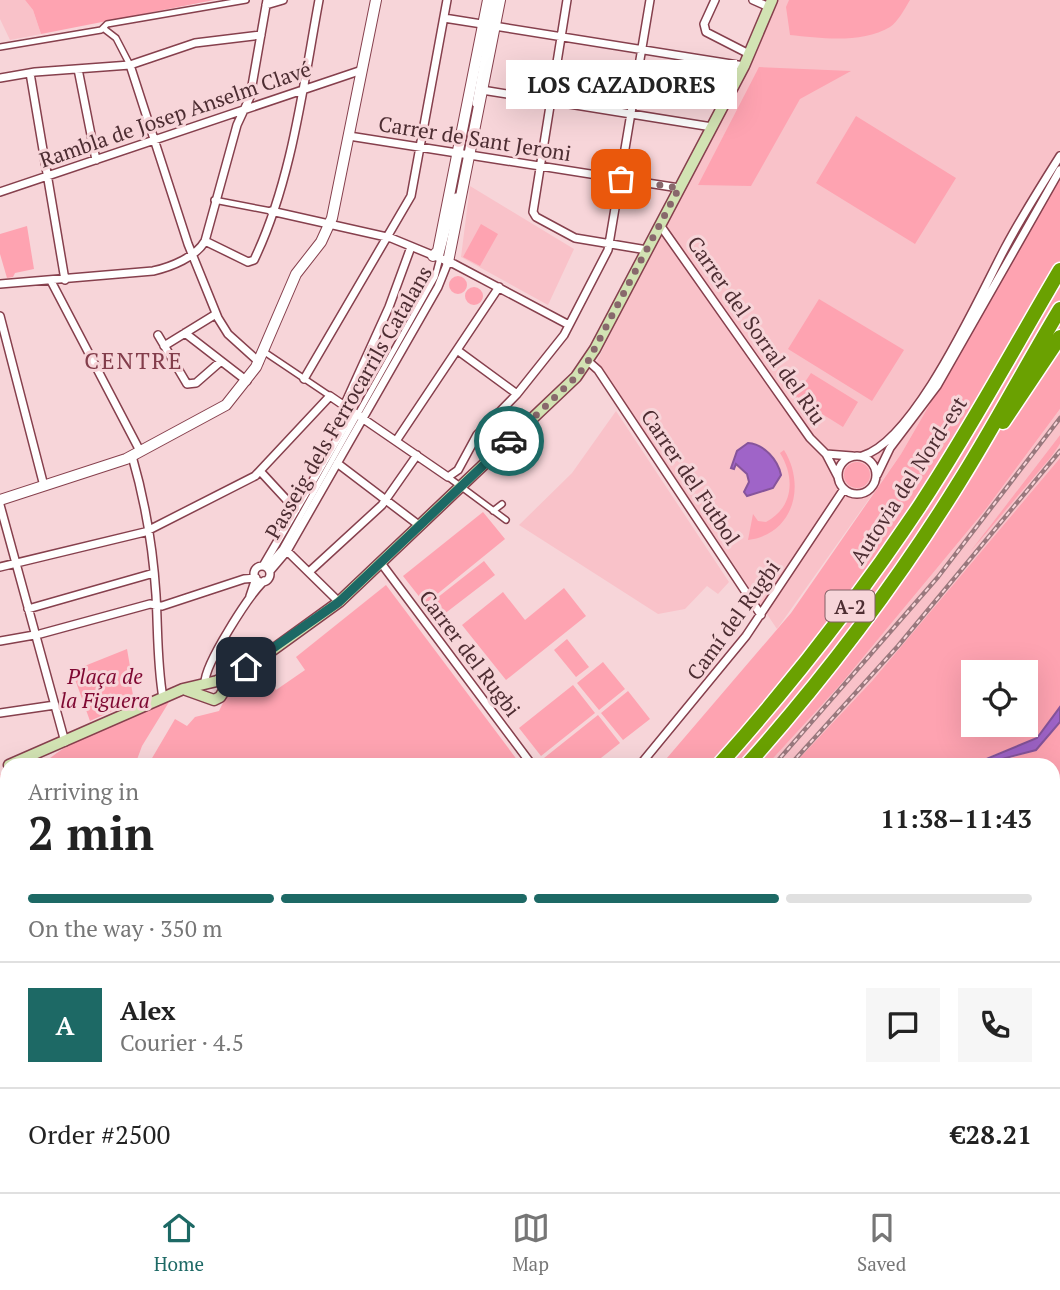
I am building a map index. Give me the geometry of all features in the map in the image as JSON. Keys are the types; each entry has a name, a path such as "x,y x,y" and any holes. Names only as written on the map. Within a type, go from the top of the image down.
{"highway":[{"name":"Autovia del Nord-est","path":"725,758 798,674 884,558 949,458 1060,268"},
{"name":"Autovia del Nord-est","path":"753,758 881,599 963,476 1060,309"},
{"path":"963,476 1032,382 1060,337"}],"main road":[{"path":"25,758 183,689 211,686 263,657 339,602 576,377 588,361 744,66 771,3"}],"street":[{"path":"0,47 103,28 107,24 146,16 246,0"},
{"path":"0,284 153,271 192,254 205,241 214,200 244,109 267,2 283,0"},
{"path":"205,241 246,261 254,260 271,211 302,90 319,0"},
{"path":"65,742 0,502 136,454 219,409 247,381 259,362 296,274 317,248 330,223 376,0"},
{"path":"304,379 411,195 447,0"},
{"name":"Passeig dels Ferrocarrils Catalans","path":"441,259 438,251 482,90 489,26 488,0"},
{"name":"Passeig dels Ferrocarrils Catalans","path":"267,568 296,510 438,287 441,259 494,0"},
{"name":"Passeig dels Ferrocarrils Catalans","path":"489,26 500,0"},
{"path":"567,0 533,212 536,218 575,238 647,250"},
{"path":"448,477 458,470 477,435 517,394 569,325 610,244 650,0"},
{"path":"715,0 704,26 706,32 749,54"},
{"path":"753,0 771,3"},
{"path":"444,18 744,66"},
{"path":"103,28 116,38 130,65 192,254 216,314 228,334 259,362"},
{"path":"0,78 130,65 208,40 261,35"},
{"path":"78,69 96,160"},
{"name":"Rambla de Josep Anselm Clavé","path":"0,192 362,69"},
{"path":"30,73 65,280"},
{"path":"482,90 712,127"},
{"name":"Carrer de Sant Jeroni","path":"349,136 679,188"},
{"path":"1060,156 923,397 889,440 876,451 853,456 842,463 838,477 844,489 854,494 863,493 874,485 890,448 937,386 1060,170"},
{"path":"214,200 387,237 441,259 569,325"},
{"name":"Carrer del Sorral del Riu","path":"660,225 810,438 826,454 838,477"},
{"path":"344,406 389,307 411,247"},
{"path":"51,281 136,454 154,573 157,653 163,698"},
{"path":"396,441 499,288"},
{"path":"164,346 216,314"},
{"path":"0,316 44,486"},
{"path":"185,333 247,381"},
{"path":"158,335 189,384 196,383 220,362"},
{"path":"457,350 517,394"},
{"path":"263,351 417,455 506,520"},
{"name":"Carrer del Futbol","path":"588,361 598,370 761,615"},
{"path":"0,567 149,529 260,471 330,397"},
{"name":"Passeig dels Ferrocarrils Catalans","path":"267,568 287,551 337,463 358,415"},
{"name":"Passeig dels Ferrocarrils Catalans","path":"267,568 282,548 358,415"},
{"name":"Carrer del Sorral del Riu","path":"826,454 853,456"},
{"path":"309,572 386,499 417,455"},
{"path":"862,456 873,463 877,475"},
{"path":"337,463 420,526"},
{"path":"458,470 472,477"},
{"path":"260,471 296,510"},
{"name":"Camí del Rugbi","path":"646,758 702,692 761,615 844,489"},
{"path":"494,512 502,504"},
{"path":"287,551 339,602"},
{"name":"Carrer del Rugbi","path":"381,563 527,758"},
{"path":"260,580 256,569 267,568"},
{"path":"211,686 211,665 267,568"},
{"path":"28,610 154,573"},
{"path":"0,641 156,605 162,606 244,579 260,580"},
{"path":"0,713 55,705"}],"shaded area":[{"path":"0,0 25,0 33,10 41,34 10,40 0,19"},
{"path":"776,0 1060,0 1060,178 901,454 777,629 597,361"},
{"path":"470,186 574,249 548,305 461,257"},
{"path":"1060,409 1060,435 984,534 1060,444 1060,458 872,681 800,758 773,758 841,684 986,509"},
{"path":"616,411 729,582 718,594 707,586 685,609 658,614 519,525 572,473"},
{"path":"748,443 759,446 769,454 781,475 773,488 747,496 744,492 749,482 747,474 736,464 734,469 731,468 737,451"},
{"path":"1060,707 1060,722 1036,750 1006,758 988,758 1037,738"}],"green space":[{"path":"25,0 214,0 41,34 33,10"},
{"path":"789,0 910,0 890,27 867,36 841,38 790,35 786,7"},
{"path":"759,67 851,71 800,99 751,186 698,185"},
{"path":"856,116 956,178 915,244 816,183"},
{"path":"1060,178 1060,409 986,509 841,684 773,758 667,758 791,613 901,454"},
{"path":"481,224 498,234 480,266 463,257"},
{"path":"27,226 34,269 15,273 13,277 7,278 0,254 0,234"},
{"path":"454,276 462,276 467,285 465,292 454,294 449,289 449,281"},
{"path":"474,287 480,290 483,296 480,302 474,305 468,302 465,296 468,290"},
{"path":"819,299 904,350 872,401 788,349"},
{"path":"811,373 858,402 843,427 795,397"},
{"path":"1060,435 1060,444 1051,457 970,552"},
{"path":"784,450 794,478 792,506 776,528 764,536 748,540 753,514 758,521 766,522 775,516 787,500 790,481 780,453"},
{"path":"1060,458 1060,707 1038,737 1038,660 961,660 961,737 1038,737 986,758 800,758 872,681"},
{"path":"857,462 867,465 870,475 867,485 857,488 847,485 844,475 847,465"},
{"path":"483,512 505,539 425,604 403,576"},
{"path":"484,561 495,575 439,618 428,605"},
{"path":"386,585 516,758 152,758 175,719 187,726 195,717 219,711 233,682 264,661 276,690 305,670 296,657"},
{"path":"564,588 586,616 506,680 462,625 503,592 525,620"},
{"path":"567,639 589,667 576,677 554,650"},
{"name":"Plaça de la Figuera","path":"127,649 132,678 127,680 131,684 134,701 90,721 72,671"},
{"path":"603,662 625,689 599,710 577,683"},
{"path":"573,685 595,713 541,756 519,728"},
{"path":"628,691 650,719 623,740 601,713"},
{"path":"169,702 138,758 50,758 70,744"},
{"path":"598,715 620,743 601,758 544,758"},
{"path":"1060,722 1060,758 1010,758 1036,750"}],"railway":[{"path":"780,758 938,577 1060,418"},
{"path":"796,758 898,646 1060,451"}],"way so far":[{"path":"509,441 586,365 679,188 621,179"}],"place":[{"name":"LOS CAZADORES","path":"621,179"}],"district":[{"name":"CENTRE","path":"134,360"}],"route":[{"path":"246,667 339,602 509,441"}]}
